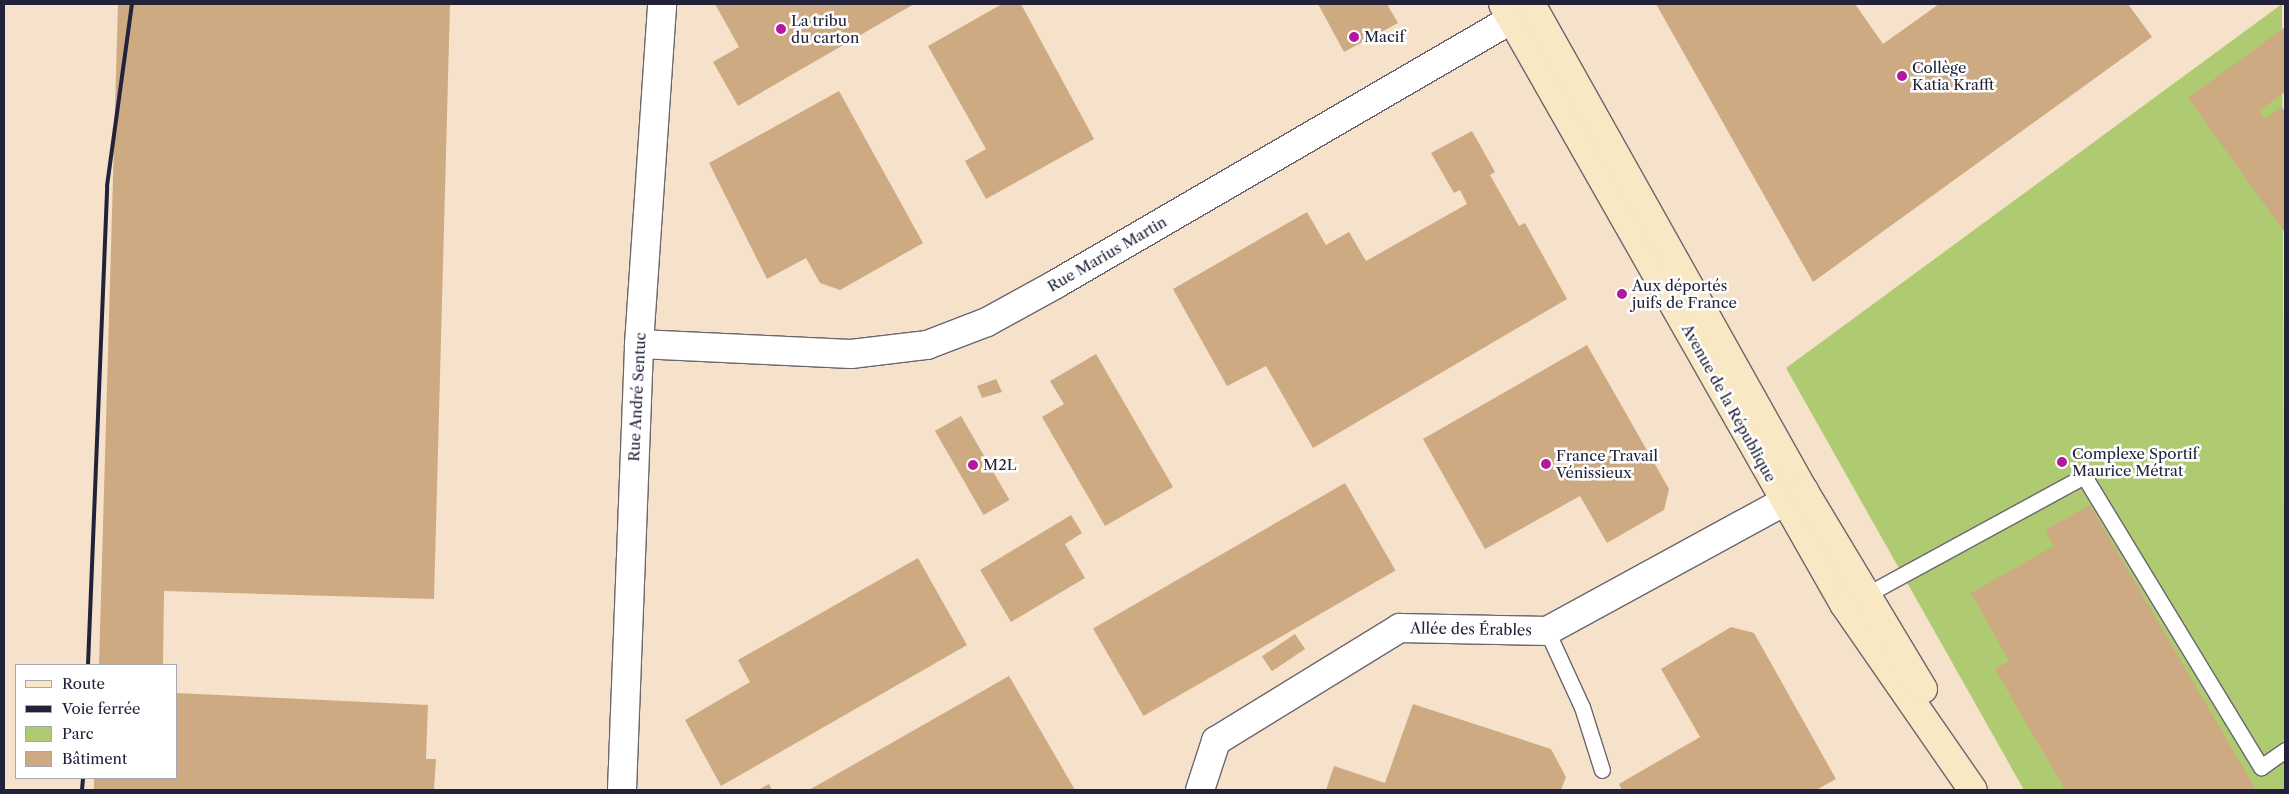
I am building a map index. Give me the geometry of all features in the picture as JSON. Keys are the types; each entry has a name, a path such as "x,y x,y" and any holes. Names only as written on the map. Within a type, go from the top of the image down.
{"main road":[{"name":"Avenue de la République","path":"1520,9 1794,496 1856,600 1936,710 1974,790"}],"street":[{"name":"Rue André Sentuc","path":"622,790 639,344 662,4"},
{"name":"Rue Marius Martin","path":"639,344 851,354 926,346 987,322 1520,9"},
{"name":"Allée des Érables","path":"1200,790 1216,741 1400,628 1547,631 1794,496"}],"lane":[{"path":"1856,600 2084,476 2261,767 2285,750"},
{"path":"1547,631 1582,707 1602,770"}],"green space":[{"name":"Complexe Sportif Maurice Métrat","path":"2282,4 2285,790 2024,790 1786,368"}],"building":[{"path":"118,4 450,4 434,599 164,591 163,664 99,664"},
{"path":"715,4 914,4 738,106 713,62 739,47"},
{"path":"1002,4 1021,4 1094,139 986,199 965,161 986,149 928,46"},
{"name":"Macif","path":"1318,4 1387,4 1398,23 1344,52"},
{"name":"Collège Katia Krafft","path":"1656,4 1855,4 1883,44 1939,4 2128,4 2152,37 1813,282"},
{"path":"2285,27 2285,92 2259,111 2265,119 2282,107 2285,112 2285,233 2188,98"},
{"path":"839,91 923,243 840,290 820,283 806,258 767,279 709,163"},
{"path":"1472,131 1495,172 1490,175 1519,226 1525,223 1567,299 1313,448 1266,366 1227,386 1173,289 1307,212 1326,245 1349,232 1366,261 1467,204 1460,190 1454,193 1431,153"},
{"name":"France Travail Vénissieux","path":"1587,345 1669,489 1664,510 1607,543 1580,496 1485,549 1423,439"},
{"path":"1096,354 1173,487 1105,526 1042,417 1064,404 1050,381"},
{"path":"996,379 1002,392 982,398 977,386"},
{"name":"M2L","path":"961,416 1010,500 984,515 935,431"},
{"path":"1345,483 1396,570 1143,716 1093,629"},
{"path":"2090,505 2255,788 2252,790 2065,790 1995,669 2009,661 1971,593 2054,546 2045,530"},
{"path":"1071,515 1082,533 1065,544 1085,578 1011,622 980,570"},
{"path":"918,558 967,645 721,786 685,720 750,682 738,660"},
{"path":"1731,627 1754,633 1836,779 1816,790 1622,790 1619,784 1700,737 1661,669"},
{"path":"1295,634 1305,649 1272,671 1262,656"},
{"path":"1009,676 1075,790 809,790"},
{"path":"178,693 428,705 426,759 436,759 434,790 94,790 94,779 178,779"},
{"path":"1413,704 1551,749 1566,777 1561,790 1326,790 1334,766 1385,783"},
{"path":"769,784 772,790 758,790"}],"railway":[{"path":"88,664 107,186 132,4"},
{"path":"82,790 83,779"}],"place":[{"name":"La tribu du carton","path":"781,29"},
{"name":"Macif","path":"1354,37"},
{"name":"Collège Katia Krafft","path":"1902,76"},
{"name":"Aux déportés juifs de France","path":"1622,294"},
{"name":"Complexe Sportif Maurice Métrat","path":"2062,462"},
{"name":"France Travail Vénissieux","path":"1546,464"},
{"name":"M2L","path":"973,465"}]}
